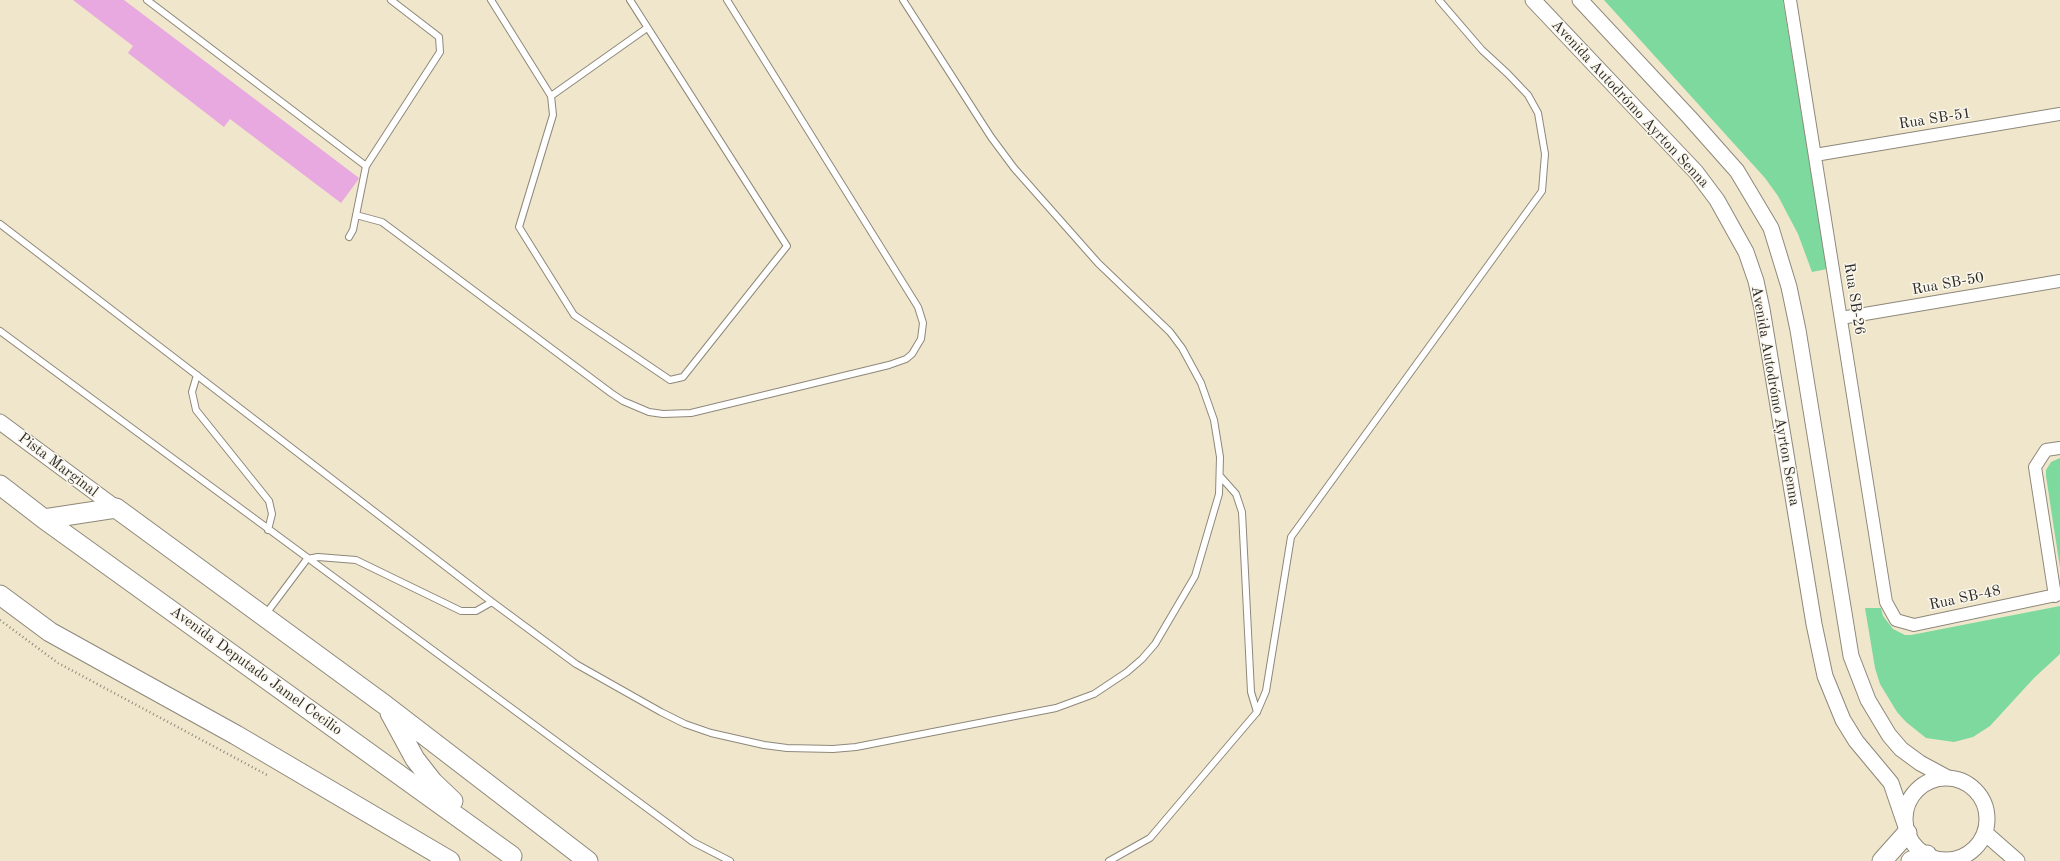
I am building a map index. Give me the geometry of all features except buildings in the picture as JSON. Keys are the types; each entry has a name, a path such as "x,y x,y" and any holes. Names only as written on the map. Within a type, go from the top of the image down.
{"highway":[{"name":"Avenida Deputado Jamel Cecilio","path":"0,485 44,519 515,859"},
{"path":"44,519 116,508 265,615 588,861"},
{"path":"0,595 50,632 236,734 450,861"},
{"path":"385,705 415,759 433,782 515,859"},
{"path":"1882,861 1906,828"}],"street":[{"name":"Avenida Autodrómo Ayrton Senna","path":"1533,0 1696,172 1717,200 1746,252 1756,281 1762,309 1814,624 1823,668 1843,720 1856,741 1891,783 1906,828"},
{"path":"1580,0 1690,118 1737,171 1771,228 1787,279 1798,330 1851,656 1868,700 1889,735 1902,749 1920,763 1946,777 1966,782 1981,795 1988,814 1985,833 1981,842 1968,858 1946,860 1919,858 1906,828 1907,804 1912,795 1927,782 1946,777"},
{"name":"Rua SB-26","path":"1790,0 1886,602"},
{"name":"Rua SB-51","path":"1814,155 2060,114"},
{"name":"Rua SB-50","path":"1841,318 2060,281"},
{"name":"Pista Marginal","path":"0,422 116,508"},
{"path":"2057,595 2035,467 2046,450 2060,448"},
{"name":"Rua SB-48","path":"1886,602 1896,620 1914,625 2057,595"},
{"path":"1985,833 2017,861"}],"lane":[{"path":"147,0 366,166"},
{"path":"349,237 353,230 366,166 440,52 439,37 391,0"},
{"path":"491,0 551,96 553,115 519,227 574,315 670,380 683,377 787,246 630,0"},
{"path":"356,215 382,222 611,393 630,404 649,412 663,414 691,413 890,365 906,359 918,347 921,339 923,322 918,307 727,0"},
{"path":"0,224 492,602 576,664 661,712 686,724 724,737 764,745 810,749 856,747 1056,708 1094,694 1127,672 1155,644 1195,576 1219,494 1220,476 1218,438 1202,383 1182,348 1170,332 1098,263 1014,168 990,137 904,0"},
{"path":"1109,861 1150,838 1257,712 1266,691 1291,536 1542,191 1545,154 1538,113 1528,95 1482,50 1439,0"},
{"path":"551,96 647,28"},
{"path":"0,331 307,559 693,842 730,861"},
{"path":"197,375 192,392 196,410 269,501 272,514 268,530"},
{"path":"1220,476 1236,494 1242,512 1251,692 1257,712"},
{"path":"265,615 307,559 329,557 356,560 461,611 476,611 492,602"}],"path":[{"path":"0,620 58,663 272,778"}],"green space":[{"path":"1604,0 1783,0 1827,269 1812,272 1798,234 1778,196 1765,178"},
{"path":"2060,458 2060,568 2046,470 2051,462"},
{"path":"2060,606 2060,654 2034,678 1990,726 1973,737 1954,742 1926,738 1906,722 1897,712 1880,684 1875,668 1865,608 1881,608 1883,616 1893,629 1905,635 1911,635"}]}
